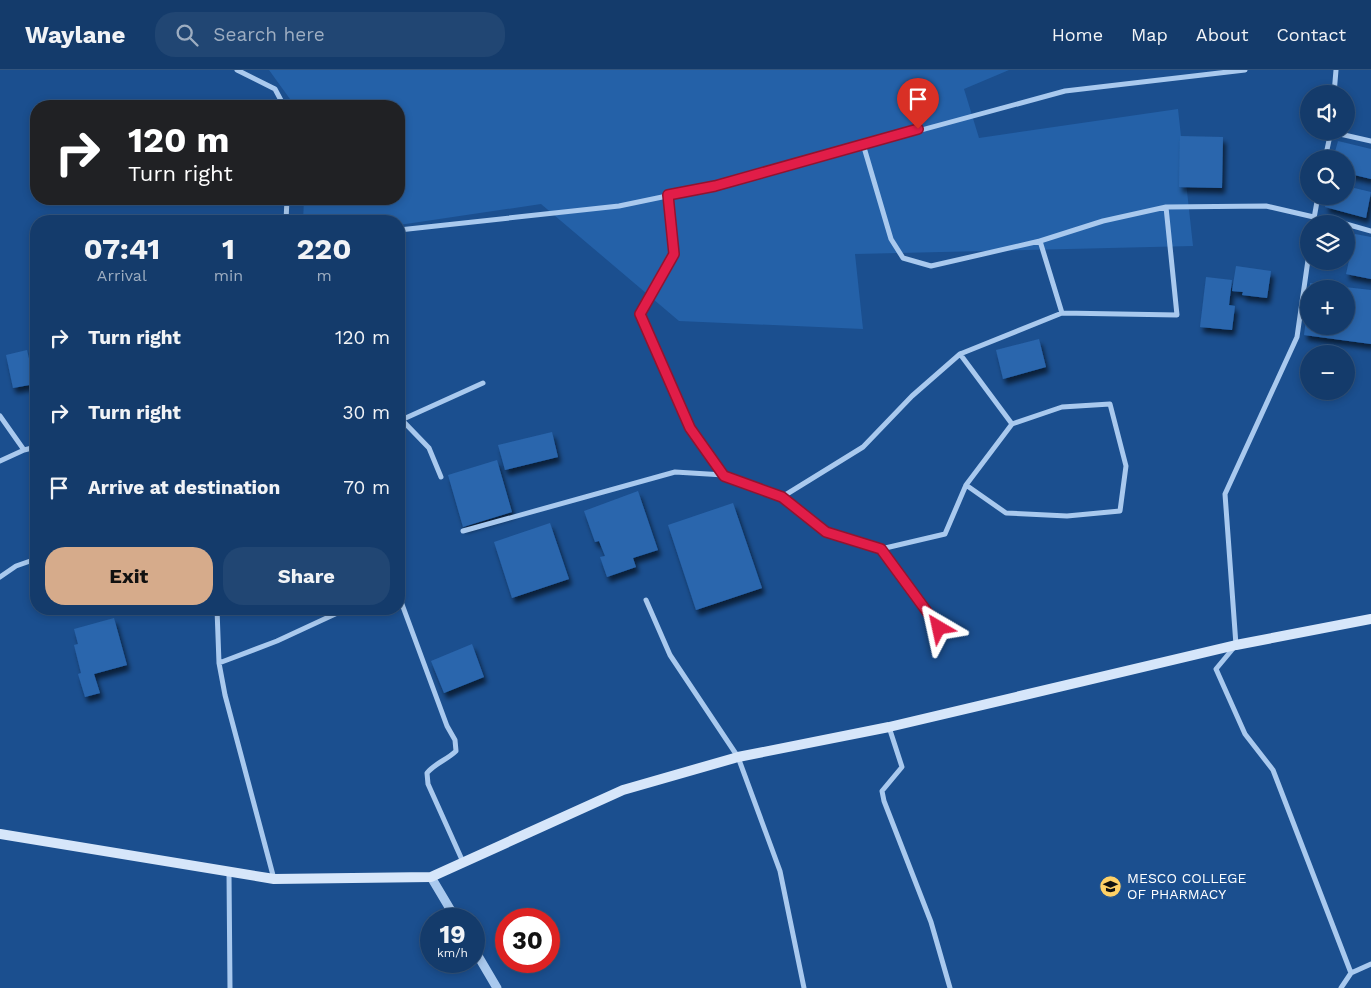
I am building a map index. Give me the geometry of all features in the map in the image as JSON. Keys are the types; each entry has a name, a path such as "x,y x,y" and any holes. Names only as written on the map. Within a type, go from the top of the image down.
{"main road":[{"path":"0,834 274,879 432,877 623,790 738,757 889,727 1236,645 1371,619"}],"street":[{"path":"237,70 274,89 280,100"},
{"path":"405,229 619,206 715,186 863,144 1065,91 1245,70"},
{"path":"1335,85 1336,70"},
{"path":"1355,137 1371,141"},
{"path":"863,144 891,240 903,258 931,266 1040,241 1103,220 1166,207 1266,206 1314,215 1316,205"},
{"path":"668,195 674,254 641,311 641,319 690,428 724,476"},
{"path":"782,497 862,447 912,396 960,354 1062,313 1177,315 1166,207"},
{"path":"1355,227 1371,231"},
{"path":"1040,241 1062,313"},
{"path":"1307,270 1297,337 1225,494 1236,645 1216,669 1245,734 1273,770 1351,973"},
{"path":"960,354 1012,424"},
{"path":"405,418 483,383"},
{"path":"462,531 675,472 724,476 782,497 826,532 881,549 945,534 966,485 1012,424 1062,407 1110,404 1126,466 1120,511 1067,516 1006,513 966,485"},
{"path":"0,416 24,450"},
{"path":"405,425 429,448 441,477"},
{"path":"0,461 30,448"},
{"path":"881,549 939,628"},
{"path":"0,577 16,566 30,561"},
{"path":"646,600 670,655 738,757 780,871 804,988"},
{"path":"405,612 447,726 455,740 456,751 434,765 427,773 428,784 463,862"},
{"path":"216,615 220,663 225,695 274,879"},
{"path":"220,663 277,641 333,615"},
{"path":"889,727 902,760 902,767 882,791 884,801 931,922 950,988"},
{"path":"229,873 230,988"},
{"path":"432,877 450,908"},
{"path":"1342,988 1351,973 1371,964"},
{"path":"485,968 497,988"}],"shaded area":[{"path":"269,70 1009,70 964,89 979,138 1178,109 1193,246 855,254 863,329 679,321 541,204 405,224 405,215 303,215 304,205 405,205 405,100 291,100"}],"building":[{"path":"1180,136 1223,137 1222,188 1179,187"},
{"path":"1338,141 1371,149 1371,179 1355,175 1355,150 1336,150"},
{"path":"1355,188 1371,192 1366,218 1325,207 1326,205 1355,205"},
{"path":"1355,234 1371,237 1371,279 1346,274 1347,270 1355,270"},
{"path":"1236,266 1271,271 1267,298 1242,295 1243,292 1232,291"},
{"path":"1206,277 1232,280 1229,305 1235,306 1232,330 1200,327"},
{"path":"1355,288 1371,290 1371,344 1304,335 1355,335"},
{"path":"1039,339 1046,367 1003,379 996,350"},
{"path":"27,350 30,363 30,385 13,388 6,355"},
{"path":"552,432 558,457 505,470 498,445"},
{"path":"497,460 512,512 463,527 448,475"},
{"path":"638,491 658,550 633,558 636,567 607,577 600,557 605,556 599,541 595,542 584,511"},
{"path":"733,503 762,588 696,610 668,525"},
{"path":"550,523 569,579 512,598 494,542"},
{"path":"114,618 127,665 94,674 100,693 85,697 78,674 81,673 74,645 78,644 74,629"},
{"path":"472,644 484,677 444,693 431,661"}],"place":[{"name":"MESCO COLLEGE OF PHARMACY","path":"1111,886"}],"route":[{"path":"918,129 715,186 668,195 675,249 674,254 640,314 690,428 724,476 782,497 826,532 881,549 939,628"}]}
